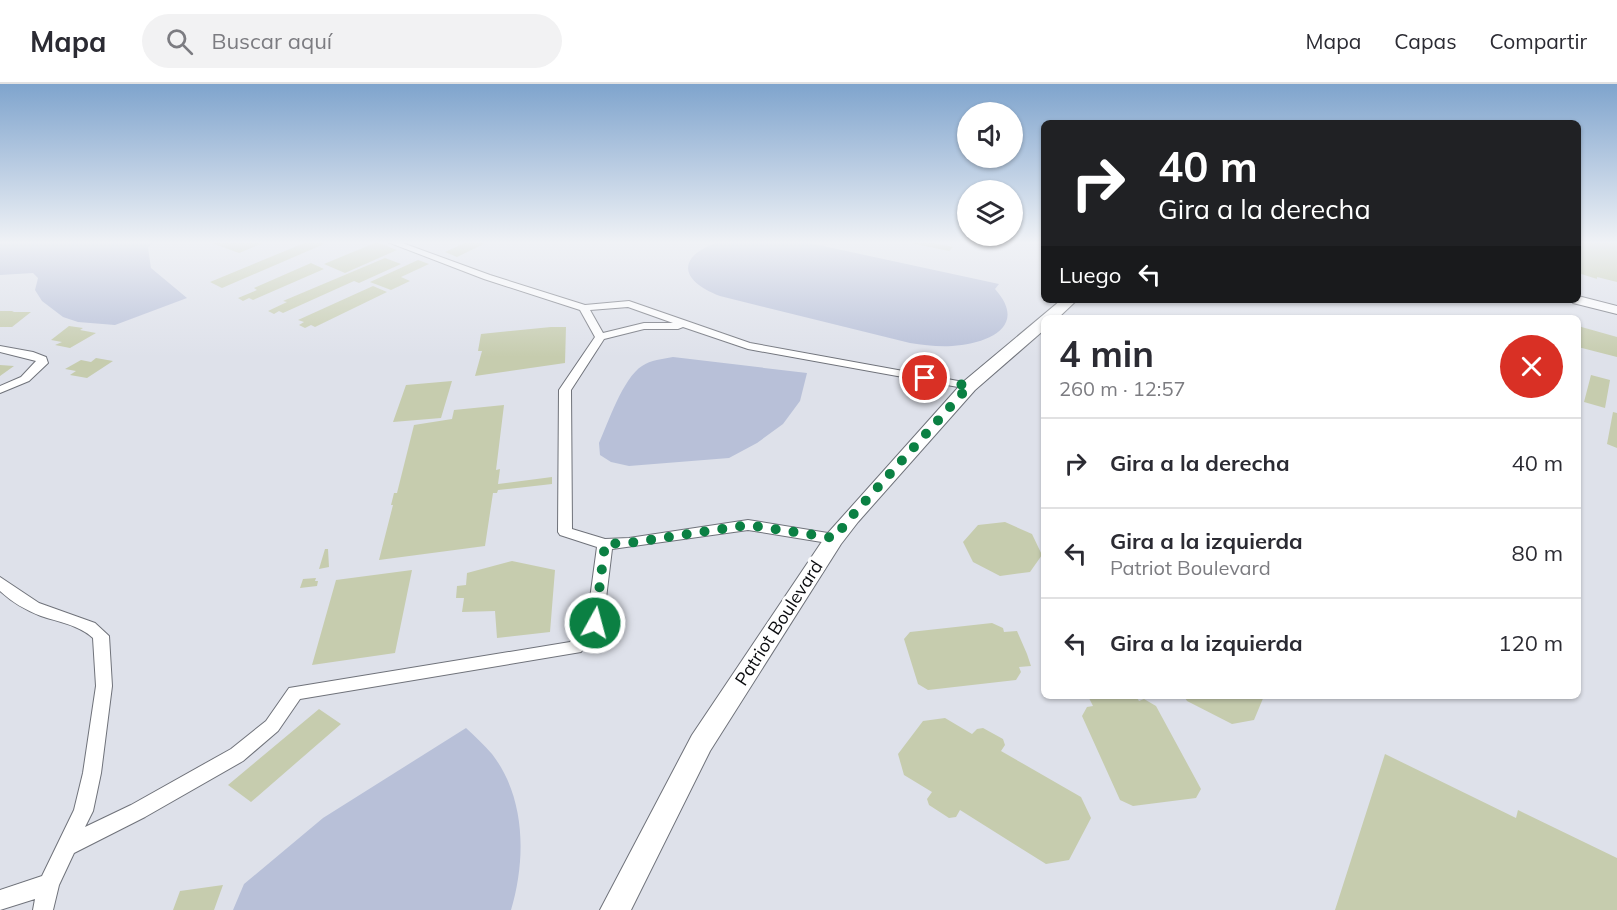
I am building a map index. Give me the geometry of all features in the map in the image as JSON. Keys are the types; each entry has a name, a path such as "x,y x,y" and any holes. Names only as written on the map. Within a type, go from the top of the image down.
{"street":[{"path":"495,280 584,308 629,304 748,346 792,356 969,386"},
{"path":"1581,301 1617,310"},
{"path":"1052,315 1066,303"},
{"path":"584,308 600,337"},
{"name":"Patriot Boulevard","path":"615,910 701,743 834,538 969,386 1041,325"},
{"path":"690,326 644,326 600,337 564,390 565,532 605,544 629,543 748,525 834,538"},
{"path":"0,349 33,355 42,359 42,363 25,379 0,390"},
{"path":"65,847 138,811 237,755 272,726 295,693 575,648 595,623 605,544"},
{"path":"0,582 11,594 44,611 92,626 101,636 104,686 92,773 83,811 49,884 43,910"},
{"path":"0,900 49,884"}],"shaded area":[{"path":"38,280 165,280 187,298 115,325 78,322 63,317 42,301 35,290"},
{"path":"693,280 978,280 999,284 995,289 1004,302 1008,314 1006,323 999,331 978,342 965,345 931,346 910,343 720,296"},
{"path":"673,357 807,373 800,401 783,424 757,443 729,458 629,466 611,462 600,455 599,443 622,390 629,380 645,364"},
{"path":"466,728 492,754 503,771 517,810 521,850 516,891 511,910 233,910 244,884 323,818"}],"building":[{"path":"216,280 242,280 222,288 210,282"},
{"path":"273,280 300,280 253,300 249,298 243,301 238,298 257,290 254,288"},
{"path":"334,280 367,280 359,283 354,281 283,313 279,311 274,314 268,311 287,302 283,301"},
{"path":"375,280 410,281 391,290 370,282"},
{"path":"373,286 387,292 315,327 311,325 305,328 299,325 304,322 298,320"},
{"path":"0,311 31,312 12,327 0,327"},
{"path":"69,326 96,333 70,348 55,345 62,342 51,340"},
{"path":"566,327 565,363 475,376 482,351 478,351 481,334"},
{"path":"1581,327 1617,337 1617,357 1581,348"},
{"path":"96,358 113,361 87,378 70,375 76,371 65,369 81,360 91,362"},
{"path":"0,365 14,366 0,376"},
{"path":"1591,375 1610,380 1605,408 1584,402"},
{"path":"452,381 441,418 393,422 406,385"},
{"path":"504,405 496,470 500,469 498,484 552,477 552,484 498,490 497,493 493,493 485,546 379,560 394,493 397,493 414,425 452,419 454,410"},
{"path":"1613,412 1617,413 1617,448 1607,444"},
{"path":"1005,522 1032,534 1041,556 1030,572 1000,576 973,562 963,542 978,525"},
{"path":"325,549 328,549 329,567 319,569"},
{"path":"512,561 555,570 550,632 497,638 495,611 462,612 464,598 456,598 457,586 466,585 467,573"},
{"path":"412,570 395,653 312,665 336,580"},
{"path":"316,578 317,586 300,588 303,579"},
{"path":"992,623 1003,628 1004,632 1017,631 1027,654 1031,666 1019,667 1021,672 1016,680 928,690 918,684 904,639 910,632"},
{"path":"1090,699 1138,699 1139,701 1144,699 1156,706 1201,789 1196,798 1133,806 1120,800 1082,716 1087,707 1093,706"},
{"path":"1186,699 1263,699 1254,720 1232,724"},
{"path":"319,709 341,724 251,802 228,785"},
{"path":"945,718 972,734 977,729 983,728 1003,739 1005,745 1001,751 1081,797 1091,818 1069,860 1046,864 960,810 956,817 949,818 929,805 927,799 932,792 904,775 898,754 923,721"},
{"path":"1385,754 1516,818 1518,810 1617,858 1617,910 1335,910"},
{"path":"223,885 214,910 173,910 180,891"}],"route":[{"path":"595,623 605,544 629,543 748,525 834,538 969,386 925,378"}]}
